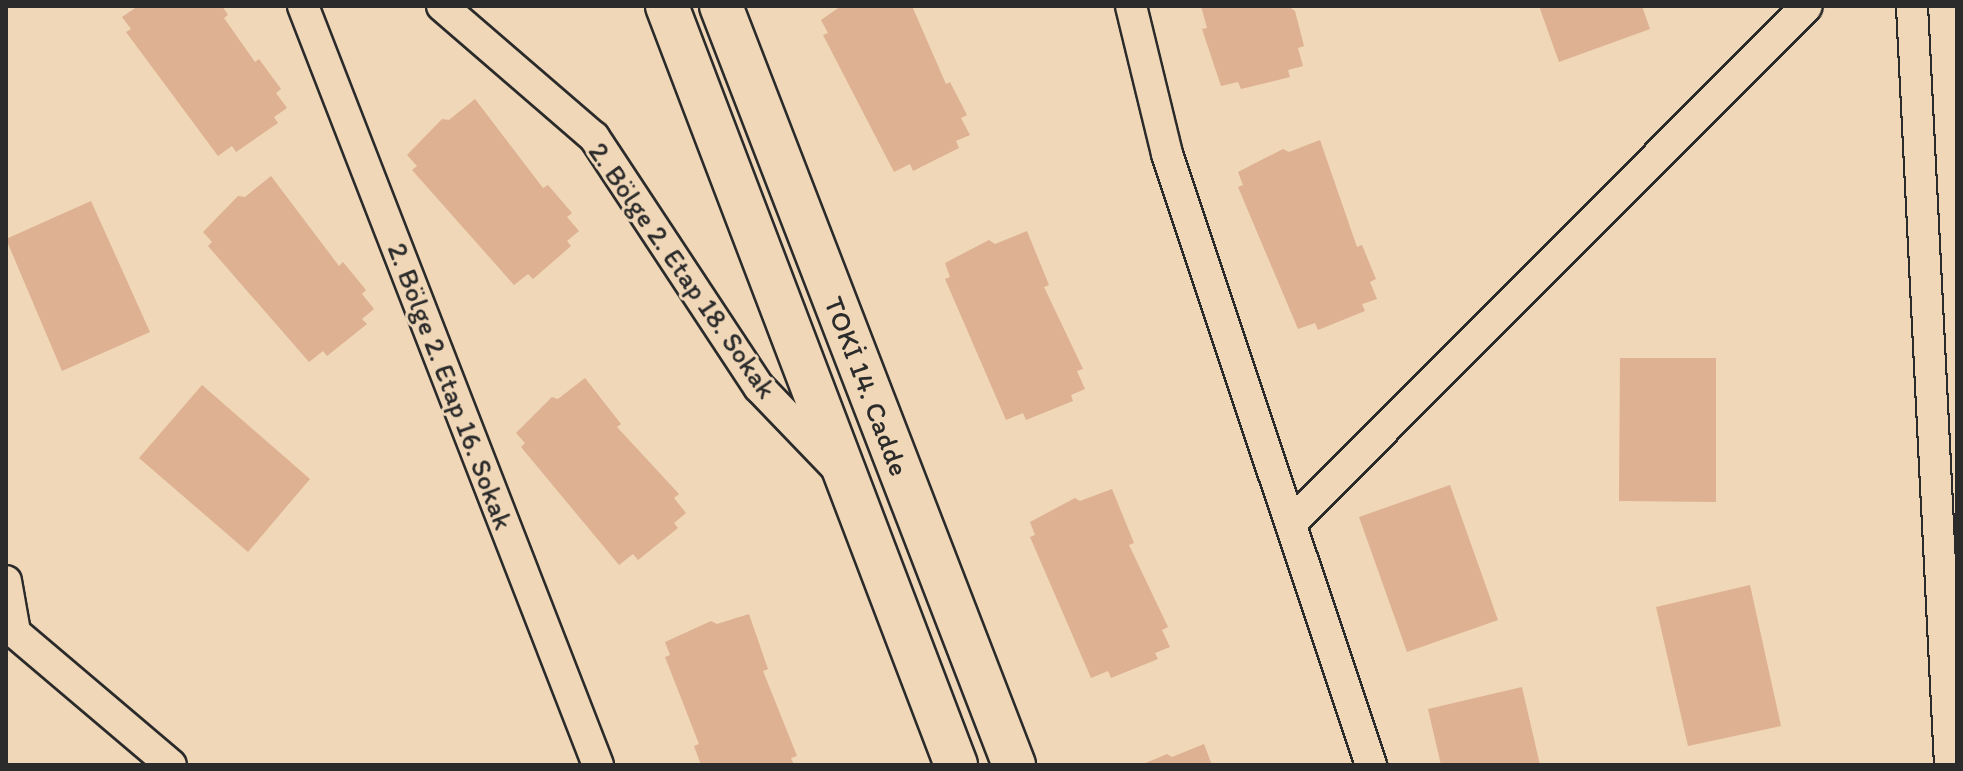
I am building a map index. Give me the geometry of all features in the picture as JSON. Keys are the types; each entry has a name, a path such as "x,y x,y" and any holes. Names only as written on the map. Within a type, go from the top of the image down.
{"main road":[{"name":"TOKİ 14. Cadde","path":"667,6 956,765"},
{"name":"TOKİ 14. Cadde","path":"721,6 1014,765"}],"street":[{"name":"2. Bölge 2. Etap 16. Sokak","path":"303,6 598,765"},
{"name":"2. Bölge 2. Etap 18. Sokak","path":"442,6 594,137 759,387 846,477"},
{"path":"1131,6 1167,154 1371,765"},
{"path":"1291,523 1807,6"},
{"path":"1912,6 1950,765"},
{"path":"6,581 10,629 171,765"}],"building":[{"path":"138,6 222,6 228,15 224,18 255,62 259,59 281,89 276,93 287,108 274,117 278,123 236,152 232,146 218,156 126,32 131,29 122,17"},
{"path":"841,6 912,6 946,84 950,82 967,115 961,118 970,135 956,141 959,148 913,171 910,164 894,172 823,35 828,33 821,20"},
{"path":"1201,6 1288,6 1295,11 1304,46 1298,48 1303,66 1288,70 1290,77 1241,89 1238,82 1221,86 1202,29 1207,28"},
{"path":"1539,6 1642,6 1650,29 1559,62"},
{"path":"475,99 543,188 548,185 572,213 567,217 579,231 567,241 571,246 533,279 528,274 514,285 412,170 417,166 407,155 442,119 449,120"},
{"path":"1320,140 1357,247 1362,245 1376,279 1370,282 1377,299 1362,304 1365,311 1318,330 1315,323 1298,329 1238,187 1243,185 1238,172 1283,149 1289,152"},
{"path":"271,176 339,266 343,262 366,290 362,294 374,309 362,319 367,324 327,356 323,351 309,362 208,246 212,242 203,232 238,196 245,197"},
{"path":"91,201 150,332 62,371 6,239"},
{"path":"1027,231 1049,285 1044,287 1083,369 1077,371 1085,389 1071,395 1073,401 1026,420 1023,413 1006,420 945,279 950,277 945,263 989,240 995,244"},
{"path":"1620,358 1716,358 1716,502 1619,501"},
{"path":"585,378 621,424 617,427 679,494 674,498 686,513 674,523 678,528 638,560 633,554 619,565 521,447 525,443 516,433 552,397 558,399"},
{"path":"202,385 310,479 248,552 139,458"},
{"path":"1450,485 1498,620 1407,652 1359,517"},
{"path":"1112,489 1134,543 1129,545 1168,627 1162,630 1170,647 1155,653 1158,659 1111,678 1108,671 1091,678 1030,537 1035,535 1030,522 1075,498 1080,501"},
{"path":"1750,585 1781,726 1688,746 1656,607"},
{"path":"749,614 768,669 763,671 797,756 791,758 794,765 701,765 694,746 699,744 665,657 670,655 665,642 711,621 717,624"},
{"path":"1522,687 1540,765 1441,765 1428,709"},
{"path":"1204,744 1212,765 1141,765 1167,754 1172,757"}]}
